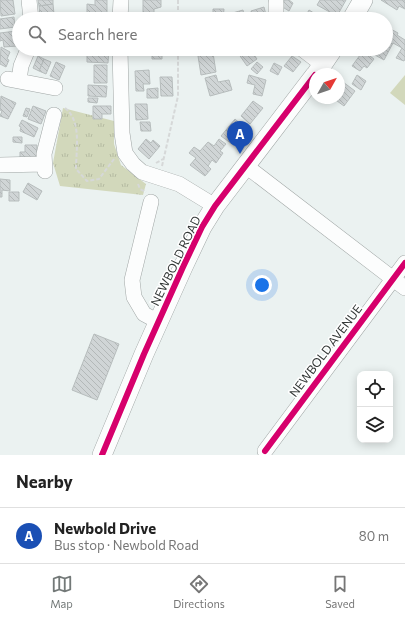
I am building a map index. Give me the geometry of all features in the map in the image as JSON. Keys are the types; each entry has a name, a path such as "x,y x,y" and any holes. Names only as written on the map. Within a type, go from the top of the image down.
{"main road":[{"path":"356,12 363,0"},
{"name":"NEWBOLD ROAD","path":"320,68 328,56"},
{"name":"NEWBOLD ROAD","path":"102,455 144,354 202,227 216,206 309,83"}],"street":[{"path":"29,0 30,12"},
{"path":"120,12 121,0"},
{"path":"276,3 276,12"},
{"path":"25,56 21,66 20,81 55,88"},
{"path":"120,56 122,133 125,154 132,164 142,172 179,184 194,200 216,206"},
{"path":"307,56 316,68"},
{"path":"0,165 44,163 59,111"},
{"path":"246,166 405,288"},
{"path":"151,202 132,280 134,297 144,314 159,322"},
{"name":"NEWBOLD AVENUE","path":"266,451 405,264"}],"path":[{"path":"178,0 178,12"},
{"path":"161,169 178,96 178,56"},
{"path":"59,111 69,111 76,126 76,169 87,181 99,179 116,158 125,154"}],"green space":[{"path":"405,75 405,105 390,93"},
{"path":"63,108 114,121 114,144 121,165 146,184 143,195 60,186 53,163"}],"building":[{"path":"0,0 13,0 15,12 12,12 12,14 1,16"},
{"path":"38,0 53,0 53,4 39,6"},
{"path":"95,0 107,0 107,12 87,12 87,4 95,5"},
{"path":"143,0 161,0 161,7 154,9 154,12 143,12"},
{"path":"285,0 289,0 293,3 289,11 281,6"},
{"path":"320,0 346,0 339,12 330,12 317,5"},
{"path":"381,0 405,0 405,9 399,6 397,10"},
{"path":"53,4 54,12 40,12 39,6"},
{"path":"264,7 265,12 251,12"},
{"path":"213,9 224,9 224,12 213,12"},
{"path":"12,17 12,27 0,29 0,19"},
{"path":"393,30 405,40 404,61 396,58 402,48 393,43"},
{"path":"12,32 12,46 4,47 3,40 0,41 0,33"},
{"path":"1,47 10,52 6,67 0,64"},
{"path":"38,56 44,59 39,71 33,68"},
{"path":"87,56 108,56 108,63 87,62"},
{"path":"152,56 162,56 162,59 152,59"},
{"path":"198,56 213,56 216,72 201,75"},
{"path":"240,56 255,56 257,59 247,66"},
{"path":"292,56 301,62 293,72 284,66"},
{"path":"359,56 370,56 374,59 367,68 364,66 360,71 352,66"},
{"path":"377,56 386,56 384,60"},
{"path":"44,59 51,62 46,74 39,71"},
{"path":"56,62 65,66 59,80 50,76"},
{"path":"257,62 263,67 257,74 251,69"},
{"path":"274,63 282,67 278,75 270,71"},
{"path":"94,65 107,65 107,83 94,83"},
{"path":"149,70 150,84 143,84 144,91 136,91 135,71"},
{"path":"216,75 218,82 229,80 232,90 210,96 205,78"},
{"path":"249,75 266,80 262,96 253,94 255,85 247,83"},
{"path":"357,75 366,81 361,90 352,84"},
{"path":"160,77 172,77 173,96 161,96"},
{"path":"345,84 355,91 344,106 341,104 345,104"},
{"path":"88,85 107,86 106,97 88,96"},
{"path":"158,88 158,98 147,98 147,89"},
{"path":"1,96 16,103 8,119 0,116 2,111 0,110"},
{"path":"88,98 98,98 97,103 88,102"},
{"path":"253,101 263,108 250,124 241,116"},
{"path":"135,104 147,104 148,119 136,120"},
{"path":"33,106 46,111 41,124 28,119"},
{"path":"93,106 111,106 111,114 102,114 102,119 93,119"},
{"path":"26,108 30,109 27,117 23,116"},
{"path":"235,119 245,128 232,144 221,136"},
{"path":"22,120 38,128 34,137 20,131 21,127 19,126"},
{"path":"140,122 150,122 151,131 141,131"},
{"path":"13,137 22,137 22,143 13,142"},
{"path":"146,139 151,143 153,140 160,146 149,159 138,149"},
{"path":"219,139 226,144 220,151 223,153 216,163 212,160 208,166 211,169 205,176 190,165 196,158 189,153 194,147 200,151 208,142 214,146"},
{"path":"25,145 37,145 36,161 20,161 20,152 25,152"},
{"path":"0,179 10,180 10,191 2,190 2,197 0,197"},
{"path":"28,183 42,191 37,200 23,192"},
{"path":"9,192 19,192 19,201 9,201"},
{"path":"94,334 119,344 97,400 72,390"}],"cycle path":[{"path":"102,455 144,354 202,227 215,206 309,83"},
{"path":"265,451 405,263"}],"place":[{"name":"Newbold Drive","path":"240,154"}]}
